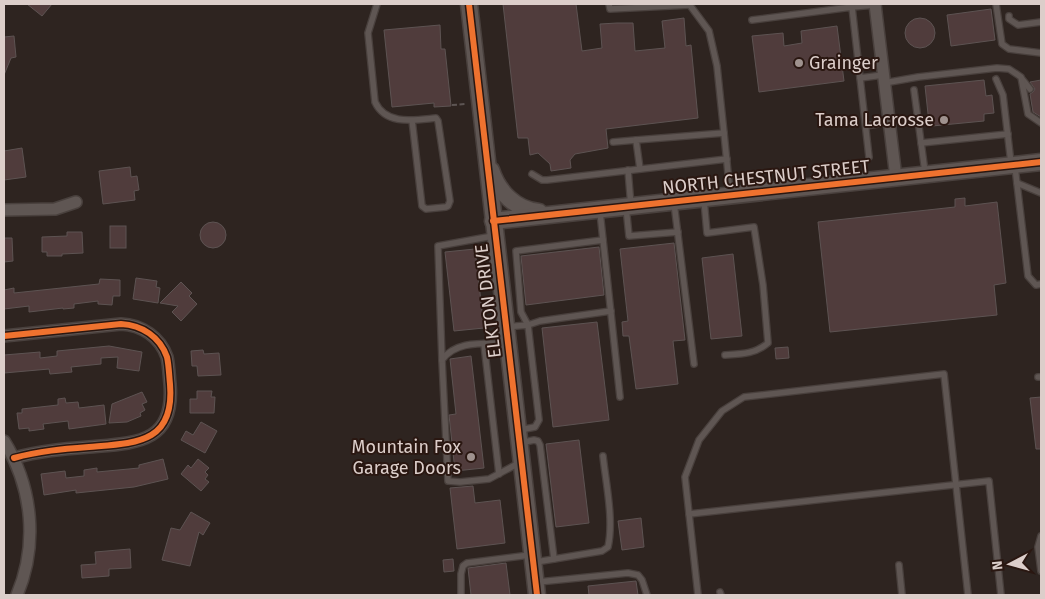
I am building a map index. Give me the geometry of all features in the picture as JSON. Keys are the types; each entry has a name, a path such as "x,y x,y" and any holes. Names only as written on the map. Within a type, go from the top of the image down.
{"street":[{"name":"ELKTON DRIVE","path":"469,4 537,589"},
{"path":"877,4 896,178"},
{"path":"485,152 493,175 509,200 525,210 562,214"},
{"name":"NORTH CHESTNUT STREET","path":"494,228 562,214 628,206 1041,162"},
{"path":"4,210 55,209 76,202"},
{"path":"4,336 121,324 139,327 156,339 166,357 171,396 168,416 163,424 148,437 138,441 38,452 14,458"},
{"path":"4,442 14,458 26,493 30,520 28,558 17,595"}],"lane":[{"path":"377,4 368,33 375,102 378,108 397,120 436,118 440,123 450,204 446,207 426,209 422,206 412,120"},
{"path":"609,4 610,9 690,4 709,31 717,66 731,196"},
{"path":"752,20 877,4"},
{"path":"996,4 1002,44 1009,49 1041,53"},
{"path":"852,8 870,157"},
{"path":"1011,18 1018,25 1041,22"},
{"path":"860,78 918,77 997,68 1009,69 1021,77 1030,89"},
{"path":"1021,77 1028,114 1041,124"},
{"path":"996,79 1004,95 1028,276 1036,285 1041,284"},
{"path":"914,90 925,175"},
{"path":"866,126 889,122"},
{"path":"613,142 724,133"},
{"path":"921,143 1008,134"},
{"path":"636,140 640,169"},
{"path":"532,174 542,180 547,180 727,159"},
{"path":"628,170 629,236 678,232"},
{"path":"1017,183 1041,193"},
{"path":"704,198 707,233 754,227 763,285 768,343 750,353 725,356"},
{"path":"674,202 694,364"},
{"path":"600,210 620,397"},
{"path":"494,228 438,246 439,310 448,481 460,482 489,479 522,462"},
{"path":"519,436 535,427 539,420 528,325 521,312 516,251 603,240"},
{"path":"442,360 448,351 467,344 484,344 540,321 611,311"},
{"path":"484,344 499,474"},
{"path":"698,595 685,477 699,440 722,411 744,398 944,374 968,595"},
{"path":"519,436 538,441 540,445 554,559"},
{"path":"461,595 461,574 463,566 468,563 533,558 554,559 602,551 608,547 610,538 608,501 603,456"},
{"path":"689,514 989,481 1002,595"},
{"path":"1041,536 1038,547 1041,571"},
{"path":"899,565 902,595"},
{"path":"537,589 628,573 638,575 642,580 647,595"}],"path":[{"path":"452,105 466,104"}],"building":[{"path":"27,4 52,4 42,16"},
{"path":"503,4 576,4 582,51 602,48 600,24 617,23 633,23 635,51 665,48 662,21 684,18 686,46 691,45 698,118 606,129 608,148 575,154 570,160 571,168 551,171 550,164 538,153 530,155 528,138 518,138"},
{"path":"991,9 995,40 951,46 947,15"},
{"path":"920,18 931,22 935,33 931,44 920,48 909,44 905,33 909,22"},
{"path":"440,25 441,49 445,49 451,106 434,107 434,103 392,107 384,30"},
{"name":"Grainger","path":"837,26 844,81 759,92 752,36 783,33 784,46 802,43 801,31"},
{"path":"14,36 16,57 11,58 4,75 4,37"},
{"path":"984,80 986,96 992,95 994,113 984,114 984,121 932,126 932,123 929,123 925,86"},
{"path":"1041,80 1041,117 1033,112 1030,94 1035,89 1030,82"},
{"path":"22,148 26,177 4,180 4,151"},
{"path":"130,167 131,177 137,176 139,190 134,191 135,200 103,204 99,171"},
{"path":"965,198 965,206 997,202 1006,283 994,285 997,315 830,332 818,222 955,207 955,199"},
{"path":"213,222 222,226 226,235 222,244 213,248 204,244 200,235 204,226"},
{"path":"110,226 126,226 126,248 110,248"},
{"path":"67,232 82,232 83,253 47,256 47,252 42,252 42,237 67,236"},
{"path":"4,238 12,238 13,261 4,262"},
{"path":"674,243 685,340 673,341 678,384 636,389 629,336 623,336 622,322 628,321 620,249"},
{"path":"599,247 604,295 526,305 521,256"},
{"path":"475,249 484,328 454,331 445,252"},
{"path":"733,254 742,336 711,339 702,258"},
{"path":"136,278 157,281 156,287 160,288 158,303 133,299"},
{"path":"100,279 120,280 120,296 113,296 112,305 98,304 98,301 74,304 74,308 29,312 29,306 4,309 4,290 14,288 14,293 99,284"},
{"path":"181,282 192,293 189,296 197,304 181,321 172,312 178,306 160,303"},
{"path":"597,322 609,420 553,427 542,328"},
{"path":"109,346 142,352 139,371 117,368 118,357 101,358 101,364 71,367 72,372 50,374 49,369 4,373 4,355 40,352 40,358 57,356 57,351"},
{"path":"788,347 789,358 776,359 775,348"},
{"path":"203,350 204,354 219,353 221,375 198,376 197,366 192,366 191,351"},
{"path":"471,356 484,468 455,471 449,415 456,414 450,359"},
{"path":"197,391 212,391 211,397 215,397 214,413 190,413 190,399 197,399"},
{"path":"142,392 147,402 142,404 145,410 140,413 141,416 127,422 109,423 112,404"},
{"path":"1041,397 1041,449 1036,449 1030,398"},
{"path":"65,398 66,403 78,402 79,408 104,405 106,424 69,429 68,421 43,424 44,429 29,431 29,428 19,429 17,413 22,413 22,409 58,405 58,399"},
{"path":"201,422 217,431 205,453 181,440 186,431 193,435"},
{"path":"579,440 589,523 556,527 546,444"},
{"path":"163,459 168,479 134,487 76,493 76,490 44,495 41,474 65,471 66,478 84,476 84,470 97,468 97,472 139,468 139,465"},
{"path":"198,459 209,468 205,472 208,475 205,479 209,482 201,491 181,474 188,465 191,468"},
{"path":"473,486 475,503 500,500 505,543 457,549 450,488"},
{"path":"191,512 210,523 203,535 199,532 190,566 162,560 171,528 180,530"},
{"path":"641,518 644,547 622,550 618,521"},
{"path":"130,549 131,568 109,569 109,576 82,578 81,565 96,564 95,552"},
{"path":"453,559 454,571 444,572 443,560"},
{"path":"506,563 510,595 471,595 468,568"},
{"path":"636,581 638,595 589,595 588,586"}],"cycle path":[{"path":"469,4 537,595"},
{"path":"493,221 1041,162"},
{"path":"4,336 121,324 136,327 149,333 164,350 168,360 170,384 170,404 166,419 159,429 149,436 122,444 51,451 14,458"}],"place":[{"name":"Grainger","path":"799,63"},
{"name":"Tama Lacrosse","path":"944,120"},
{"name":"Mountain Fox Garage Doors","path":"471,457"}]}
